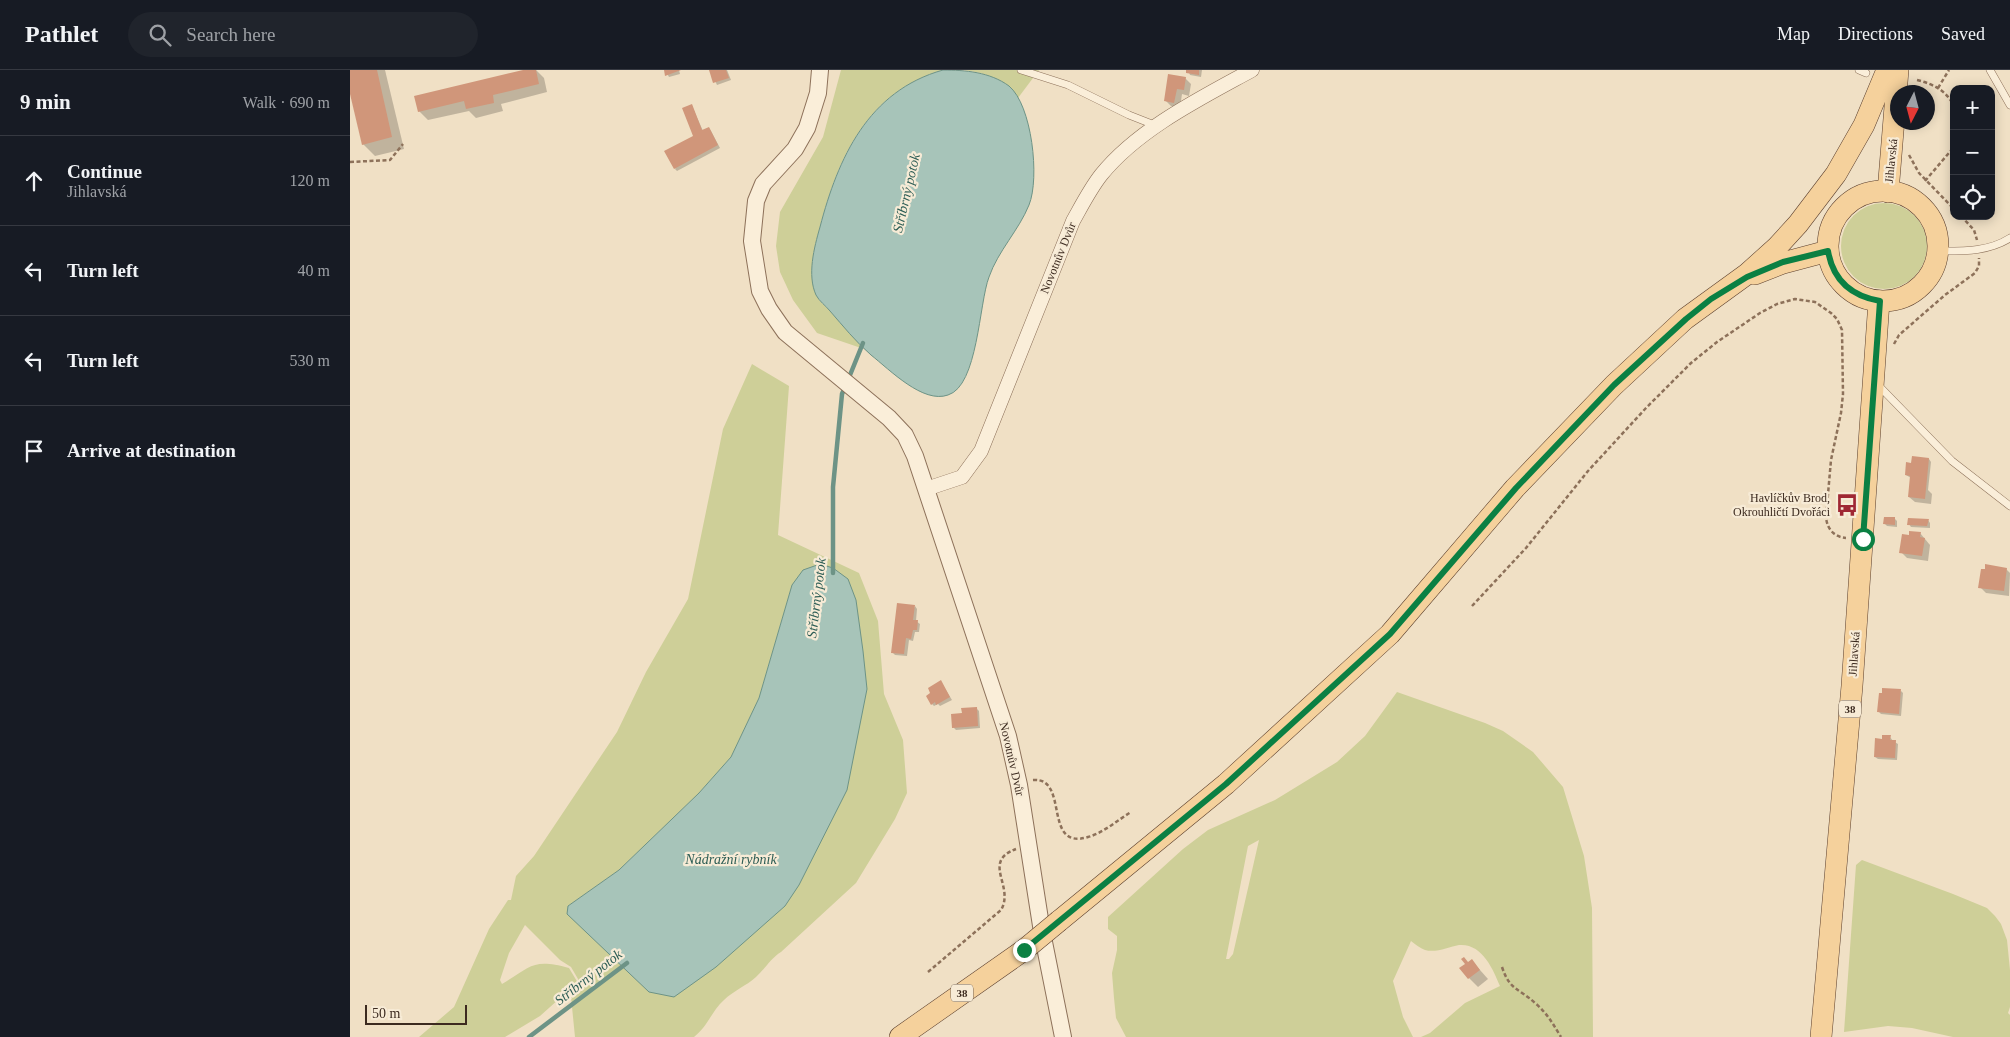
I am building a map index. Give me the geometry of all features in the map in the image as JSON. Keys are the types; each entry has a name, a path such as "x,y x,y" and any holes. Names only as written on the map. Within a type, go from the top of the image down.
{"main road":[{"path":"1730,286 1777,248 1818,200 1860,134 1876,100 1887,70"},
{"name":"Jihlavská","path":"1888,192 1898,70"},
{"path":"1877,192 1888,192 1906,197 1922,207 1936,232 1938,251 1933,269 1928,278 1915,291 1898,299 1880,301 1860,296 1844,286 1833,270 1828,251 1831,230 1840,211 1857,198 1877,192"},
{"name":"38","path":"900,1037 1024,950 1226,784 1390,634 1516,488 1614,385 1686,319 1730,286 1783,262 1828,251"},
{"name":"Jihlavská","path":"1821,1037 1839,845 1880,301"}],"street":[{"name":"Novotnův Dvůr","path":"820,70 818,92 807,128 795,149 763,184 756,201 752,241 760,291 769,309 785,332 889,418 905,435 915,456 1008,736 1019,784 1042,932 1063,1037"},
{"name":"Novotnův Dvůr","path":"926,489 955,481 962,477 981,451 1073,221 1102,174 1123,152 1157,126 1206,95 1252,70"}],"lane":[{"path":"1021,70 1068,85 1157,126"},
{"path":"1859,70 1866,73"},
{"path":"1990,70 2010,104"},
{"path":"1938,251 1978,250 1992,247 2010,238"},
{"path":"1874,381 1952,461 2010,506"}],"path":[{"path":"1938,88 1949,70"},
{"path":"1917,80 1938,88 1950,101"},
{"path":"350,162 390,160 403,144"},
{"path":"1908,150 1914,165 1950,205"},
{"path":"1926,180 1950,152"},
{"path":"1893,346 1899,335 1945,295 1977,271 1979,266 1978,250 1974,230 1965,220"},
{"path":"1472,606 1526,548 1588,471 1646,408 1691,363 1717,342 1760,313 1777,304 1795,299 1814,302 1822,307 1834,316 1842,330 1843,394 1831,460 1826,523 1837,536 1863,539"},
{"path":"1019,784 1038,780 1049,786 1053,793 1059,824 1065,833 1075,838 1090,837 1131,812"},
{"path":"928,972 1001,910 1006,894 999,874 1000,862 1008,852 1029,844"},
{"path":"1502,967 1508,983 1535,1002 1553,1022 1561,1037"}],"green space":[{"path":"841,70 943,70 917,80 895,94 876,110 860,130 847,152 827,201 814,252 813,286 821,302 864,349 817,333 793,300 780,272 776,246 780,212 823,137"},
{"path":"960,70 1039,70 1018,98 1000,81 977,72"},
{"path":"1884,203 1900,206 1908,210 1920,222 1924,230 1927,246 1924,262 1920,270 1908,282 1900,286 1884,289 1868,286 1860,282 1848,270 1844,262 1841,246 1844,230 1848,222 1860,210 1868,206"},
{"path":"752,364 789,386 778,535 859,573 878,621 884,694 903,740 907,793 895,819 856,883 774,957 756,977 724,1000 694,1037 575,1037 571,997 575,990 559,999 540,1016 505,1037 419,1037 454,1007 489,929 508,900 511,900 516,876 534,856 617,732 646,672 688,599 723,429","holes":["792,585 816,849 785,906 751,935 568,906 619,870 699,793 731,757 759,698","525,925 560,960 571,967 578,979 578,983 569,968 539,964 526,969 502,984 500,980 509,953"]},
{"path":"1397,692 1503,731 1533,752 1563,787 1584,856 1592,908 1593,1037 1421,1037 1430,1033 1465,1003 1500,986 1486,958 1474,948 1467,945 1459,945 1429,951 1411,941 1393,981 1403,1017 1413,1037 1126,1037 1116,1018 1112,973 1117,950 1117,936 1108,929 1108,917 1183,849 1208,830 1275,800 1337,762 1365,736","holes":["1259,840 1233,954 1229,959 1226,959 1248,846"]},
{"path":"1862,860 1987,908 1995,916 2001,924 2007,940 2010,970 2010,1007 2008,1013 2010,1015 2010,1037 1953,1037 1912,1028 1888,1026 1844,1032 1856,865"}],"water":[{"path":"943,70 969,71 986,75 1002,81 1017,95 1028,125 1032,143 1034,178 1029,205 1025,214 998,258 989,277 972,361 966,376 958,388 948,395 938,396 928,395 907,384 860,345 817,297 813,287 812,261 827,201 836,176 860,131 876,111 895,94 917,80"},
{"name":"Nádražní rybník","path":"820,564 833,568 848,579 856,600 863,651 867,689 847,790 799,885 785,906 716,967 674,997 649,992 567,914 568,906 619,870 699,793 731,757 759,698 792,585 803,570"}],"building":[{"path":"350,70 377,70 392,137 362,145 350,94"},
{"path":"523,70 536,70 539,84 493,95 494,103 466,109 464,101 418,112 414,96"},
{"path":"664,70 681,70 665,76"},
{"path":"709,70 726,70 729,78 713,83"},
{"path":"1186,70 1199,70 1199,75 1186,73"},
{"path":"1168,74 1186,77 1184,90 1177,89 1174,103 1164,101"},
{"path":"692,104 702,130 709,127 718,145 674,169 664,151 693,136 682,108"},
{"path":"1912,456 1929,458 1925,499 1908,497 1910,476 1905,475 1906,462 1911,463"},
{"path":"1884,517 1895,517 1895,525 1883,524"},
{"path":"1908,518 1929,519 1927,526 1907,525"},
{"path":"1909,531 1921,532 1920,537 1925,538 1922,556 1899,553 1902,534 1909,535"},
{"path":"1985,564 2007,568 2004,591 1978,588 1981,569 1985,569"},
{"path":"897,603 915,605 913,620 918,620 917,630 913,630 911,639 906,638 904,654 891,653"},
{"path":"941,680 950,697 936,705 935,702 931,705 926,696 930,693 928,688"},
{"path":"1882,688 1901,689 1899,714 1877,712 1879,693 1882,693"},
{"path":"977,707 978,726 952,728 951,714 962,713 961,708"},
{"path":"1882,735 1891,735 1890,740 1896,740 1895,758 1874,757 1875,738 1882,739"},
{"path":"1464,957 1468,962 1472,959 1480,970 1468,979 1459,968 1465,964 1461,959"}],"waterway":[{"name":"Stříbrný potok","path":"848,380 863,343"},
{"name":"Stříbrný potok","path":"833,573 833,487 842,394 845,387"},
{"name":"Stříbrný potok","path":"529,1037 627,963"}],"place":[{"name":"Havlíčkův Brod, Okrouhličtí Dvořáci","path":"1847,505"}],"route":[{"path":"1024,950 1226,784 1390,634 1516,488 1614,385 1686,319 1711,299 1747,277 1783,262 1828,251 1833,270 1844,286 1860,296 1880,301 1863,539"}]}
